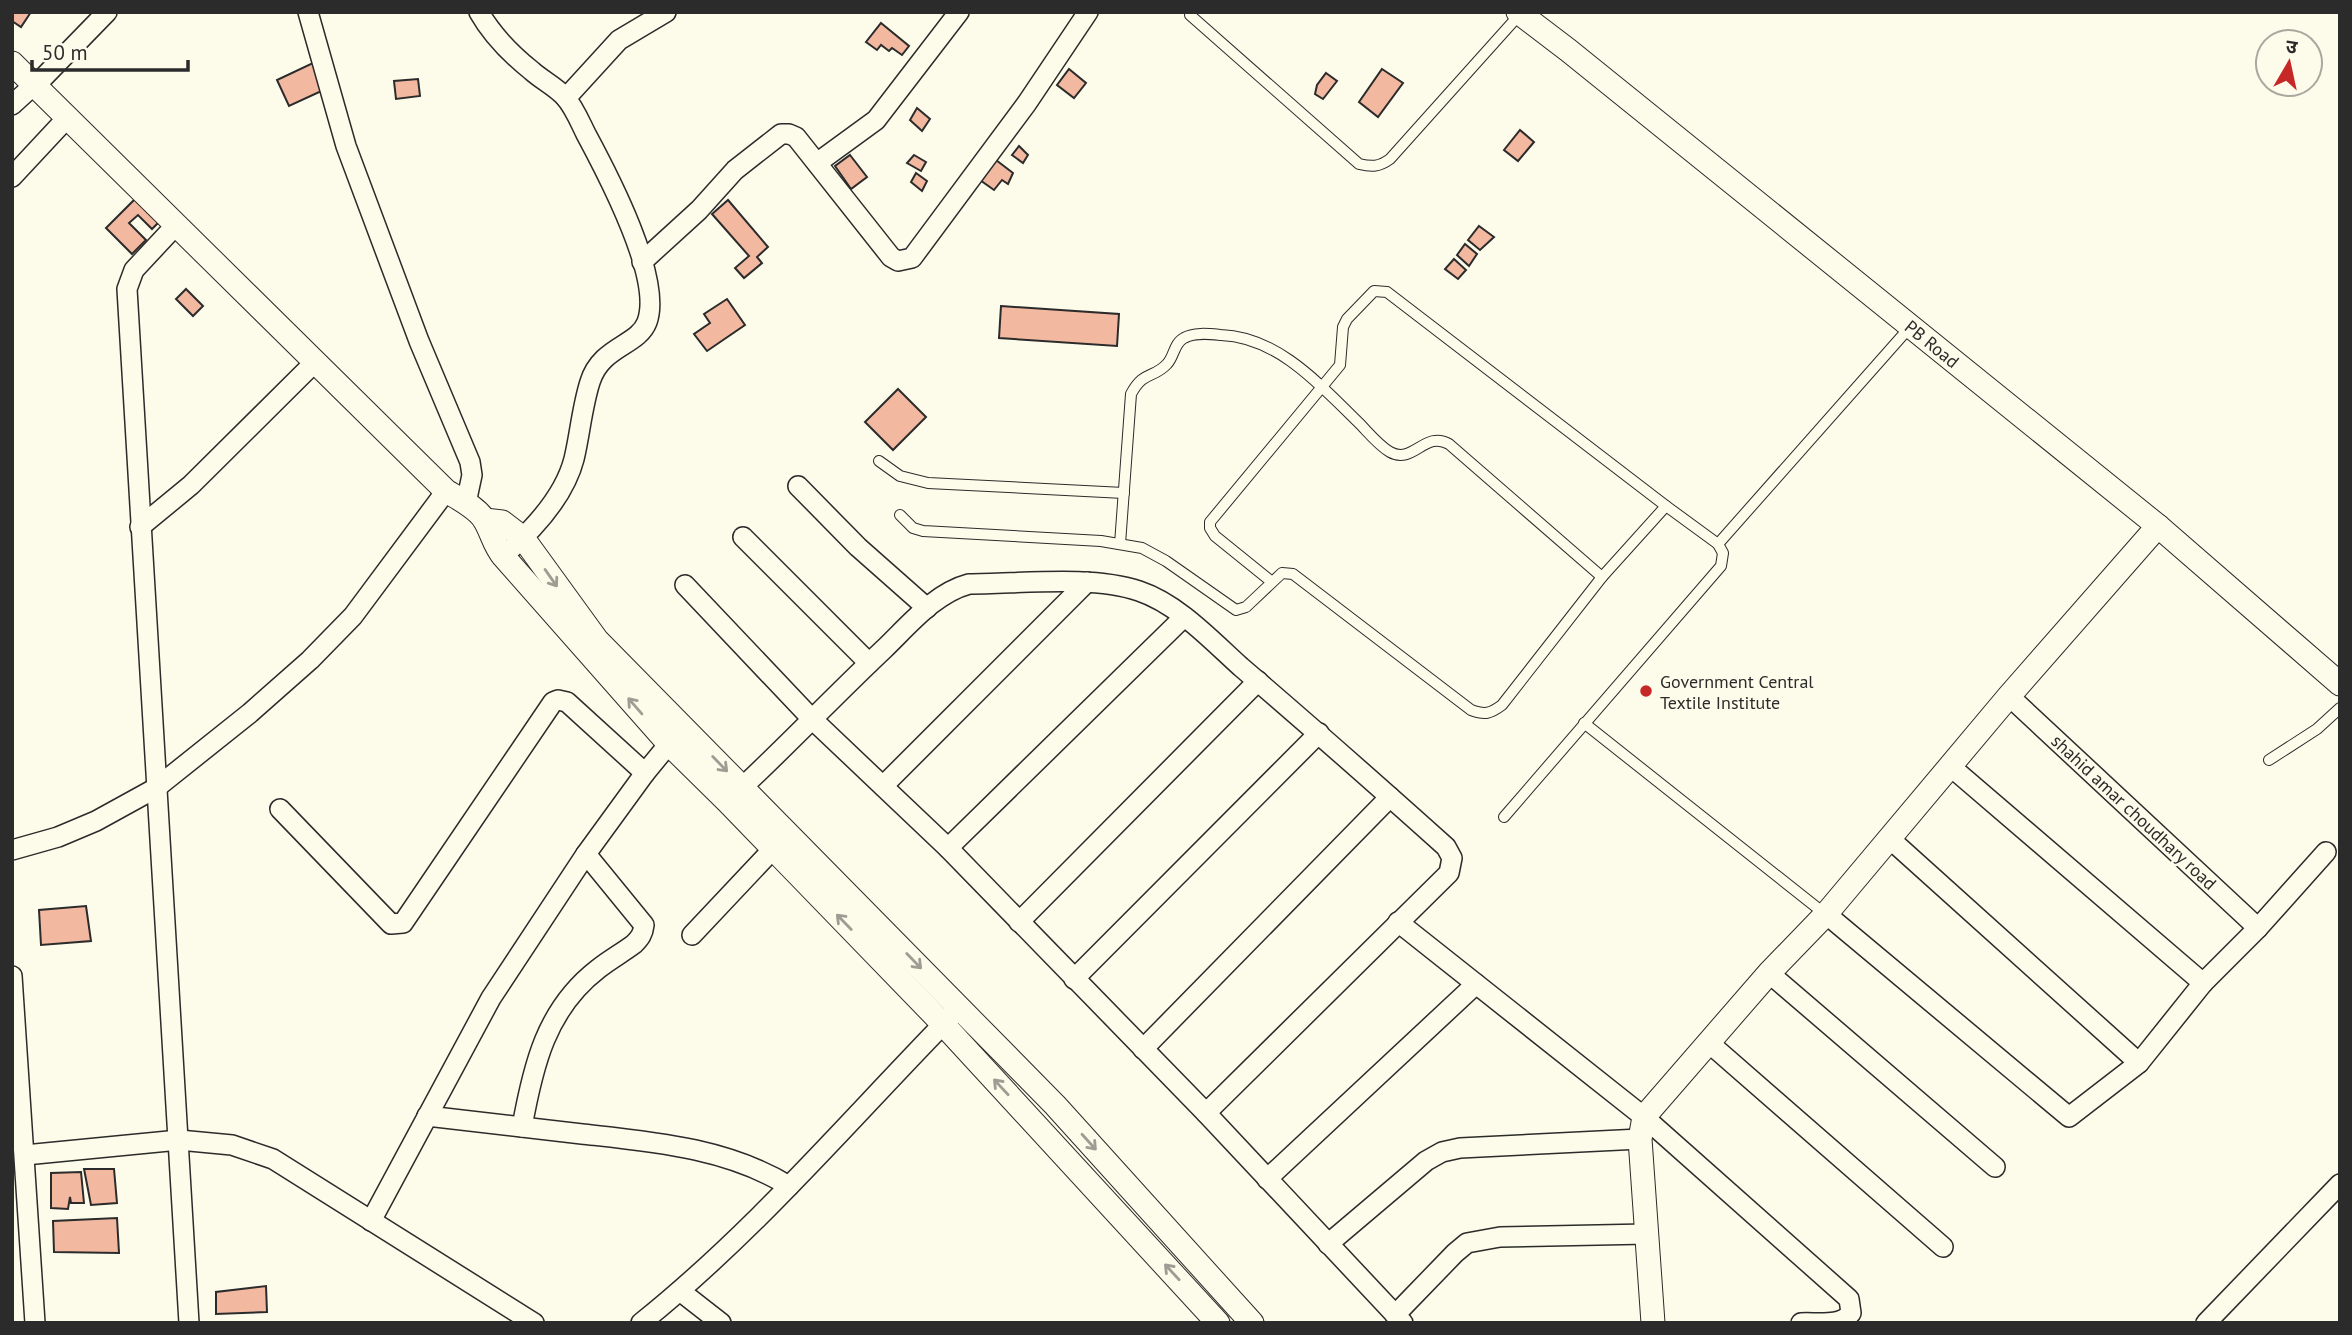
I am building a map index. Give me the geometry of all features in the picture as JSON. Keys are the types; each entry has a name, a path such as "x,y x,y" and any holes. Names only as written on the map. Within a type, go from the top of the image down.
{"street":[{"path":"12,105 107,12"},
{"path":"308,12 346,146 419,341 470,462 472,475 466,503"},
{"path":"479,12 503,45 566,98 615,186 642,262 650,309 643,330 603,357 596,367 569,474 551,504 523,538 503,556"},
{"path":"566,98 619,40 666,12"},
{"path":"817,163 876,120 959,12"},
{"path":"642,262 690,219 741,165 781,134 796,137 891,257 898,261 912,258 1027,103 1088,12"},
{"name":"PB Road","path":"1519,13 1579,58 2158,526 2340,684"},
{"path":"12,63 446,491 466,503 485,520 494,545 503,556 876,938 959,1007 1055,1105 1252,1323"},
{"path":"12,177 67,118"},
{"path":"176,225 134,270 127,289 189,1323"},
{"path":"140,527 191,485 315,362"},
{"path":"798,486 858,547 927,608"},
{"path":"12,850 58,838 96,821 156,788 250,713 310,660 353,616 446,491"},
{"path":"485,520 502,523 523,538 597,640 676,735"},
{"path":"1653,1323 1642,1128 1708,1042 1769,972 1826,914 2009,696 2158,526"},
{"path":"743,537 869,663"},
{"path":"883,786 1087,582"},
{"path":"735,794 927,608 953,589 969,584 1087,582 1136,590 1154,596 1184,617 1319,733 1446,847 1452,858 1449,873 1206,1113"},
{"path":"685,585 811,718 948,848 1206,1113 1399,1319 1455,1253 1467,1243 1500,1237 1647,1234"},
{"path":"948,848 1184,617"},
{"path":"1019,922 1258,681"},
{"name":"shahid amar choudhary road","path":"2009,696 2258,928"},
{"path":"280,809 391,923 397,925 403,923 553,702 567,702 645,773"},
{"path":"1074,979 1319,733"},
{"path":"371,1222 491,998 586,854 676,735"},
{"path":"1950,766 2203,983"},
{"path":"735,794 773,849 799,861"},
{"path":"1143,1049 1390,797"},
{"path":"1889,838 2138,1063"},
{"path":"692,935 773,849"},
{"path":"1826,914 2070,1117 2138,1063 2203,983 2258,928 2326,852"},
{"path":"523,1127 534,1066 557,1014 587,978 634,944 643,931 644,925 586,854"},
{"path":"1398,922 1476,984 1642,1128 1849,1299 1851,1313 1847,1318 1839,1322 1801,1323"},
{"path":"876,938 943,1024 1218,1323"},
{"path":"1769,972 1995,1167"},
{"path":"12,976 35,1323"},
{"path":"1267,1179 1476,984"},
{"path":"641,1323 680,1292 789,1186 959,1007"},
{"path":"1708,1042 1943,1247"},
{"path":"1034,1123 1055,1105"},
{"path":"427,1116 636,1140 723,1155 760,1169 789,1186"},
{"path":"1328,1244 1426,1161 1442,1152 1642,1128"},
{"path":"25,1155 179,1140 232,1145 273,1158 534,1323"},
{"path":"2206,1323 2340,1184"},
{"path":"680,1292 722,1323"}],"lane":[{"path":"1190,15 1359,164 1374,167 1390,159 1519,13"},
{"path":"1272,582 1215,536 1210,522 1340,365 1341,337 1347,319 1374,291 1387,292 1718,544 1723,553 1721,566 1504,817"},
{"path":"1718,544 1911,327"},
{"path":"1120,544 1131,394 1144,376 1166,365 1178,342 1185,337 1208,334 1250,339 1284,356 1323,387 1384,447 1395,454 1407,454 1432,440 1441,439 1602,577"},
{"path":"878,461 900,476 928,483 1124,493"},
{"path":"900,514 914,528 923,531 1120,544 1154,553 1236,610 1246,607 1282,573 1287,572 1301,578 1471,710 1483,715 1502,705 1602,577 1666,506"},
{"path":"2269,760 2316,729 2340,708"},
{"path":"1584,723 1826,914"}],"building":[{"path":"12,12 31,12 21,27 12,21"},
{"path":"881,23 909,46 902,55 881,45 877,50 866,42"},
{"path":"315,62 328,88 289,106 277,80"},
{"path":"1069,69 1086,83 1074,98 1057,85"},
{"path":"1382,69 1403,83 1378,117 1359,102"},
{"path":"1326,73 1337,81 1323,99 1315,94 1317,85"},
{"path":"418,79 420,96 396,99 394,81"},
{"path":"917,108 930,119 922,131 910,120"},
{"path":"1520,130 1534,142 1518,161 1504,150"},
{"path":"1019,146 1028,155 1023,163 1012,155"},
{"path":"850,155 867,177 851,189 835,166"},
{"path":"914,155 926,162 921,171 907,163"},
{"path":"996,160 1013,173 1008,184 1002,180 994,190 980,180"},
{"path":"916,173 927,181 922,191 911,182"},
{"path":"141,193 165,216 152,229 138,215 129,223 146,240 132,254 106,228"},
{"path":"728,200 768,247 757,257 762,263 744,278 735,268 749,256 712,214"},
{"path":"1479,226 1494,237 1480,250 1468,240"},
{"path":"1465,244 1477,254 1469,266 1457,255"},
{"path":"1454,259 1466,270 1458,279 1445,269"},
{"path":"186,289 203,306 193,316 176,299"},
{"path":"727,299 745,325 707,351 694,334 710,323 704,314"},
{"path":"1001,306 1119,314 1117,346 999,338"},
{"path":"898,389 926,417 893,450 865,422"},
{"path":"86,906 91,941 41,945 39,910"},
{"path":"84,1169 114,1169 117,1203 91,1205"},
{"path":"81,1172 84,1203 71,1203 70,1197 68,1209 51,1208 51,1173"},
{"path":"117,1218 119,1253 54,1252 53,1221"},
{"path":"266,1286 267,1312 216,1314 216,1292"}],"place":[{"name":"Government Central Textile Institute","path":"1646,691"}]}
